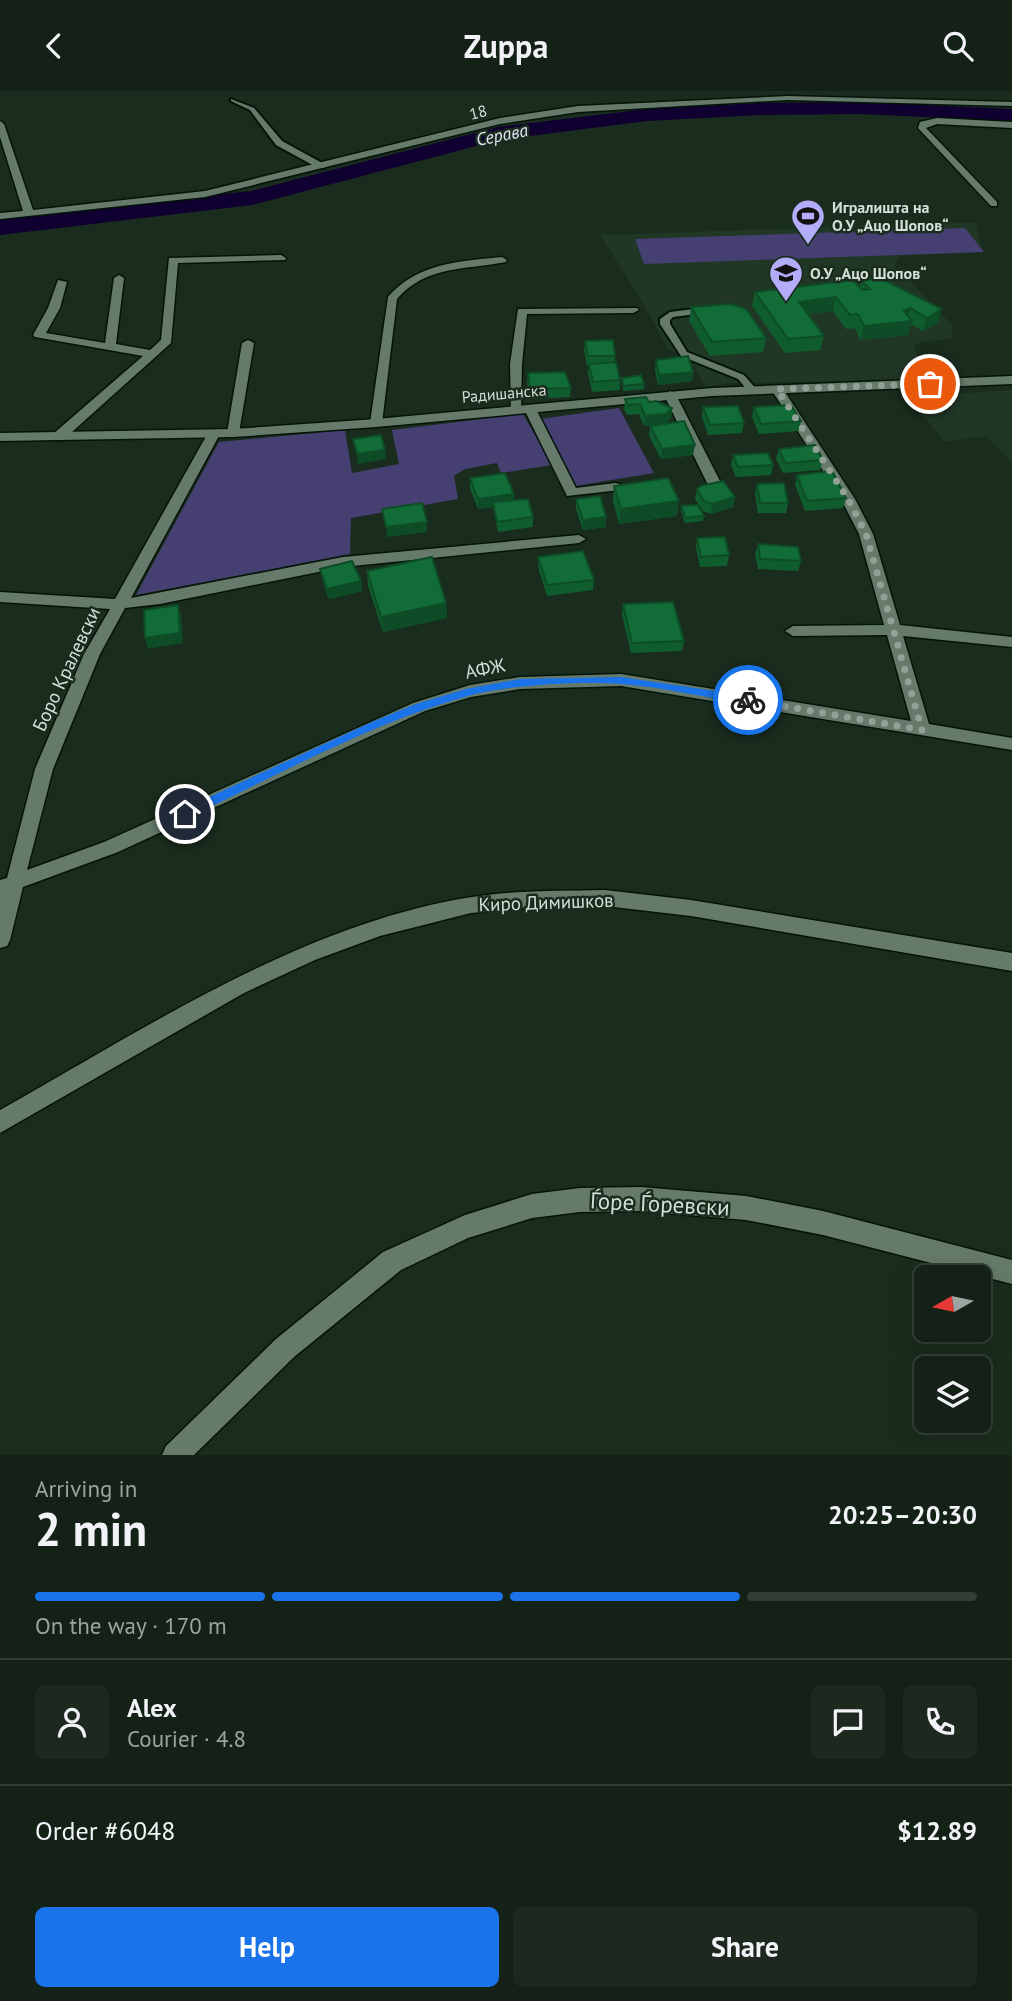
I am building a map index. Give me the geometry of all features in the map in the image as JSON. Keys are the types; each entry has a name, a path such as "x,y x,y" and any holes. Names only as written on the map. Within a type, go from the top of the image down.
{"street":[{"path":"895,91 904,100"},
{"name":"18","path":"0,216 205,194 500,121 570,110 788,98 1012,104"},
{"path":"994,204 922,128 922,124 937,121 1012,125"},
{"path":"0,124 29,213"},
{"path":"58,437 167,341 173,260 281,258"},
{"path":"376,423 392,299 400,286 436,270 502,260"},
{"path":"110,346 119,278"},
{"path":"62,282 54,308 40,335 152,354"},
{"path":"515,410 516,364 523,311 633,310"},
{"path":"233,433 248,343"},
{"name":"Радишанска","path":"0,437 233,433 376,423 670,395 1012,380"},
{"path":"777,389 848,499 866,534 922,730"},
{"path":"670,395 714,483"},
{"path":"530,409 572,493 615,487"},
{"name":"Боро Кралевски","path":"0,940 7,885 44,769 92,654 214,434"},
{"path":"0,597 119,604 160,599 343,562 579,539"},
{"path":"793,631 895,630 1012,642"},
{"name":"АФЖ","path":"7,885 111,847 397,716 482,689 520,683 621,680 1012,744"},
{"name":"Киро Димишков","path":"0,1122 248,981 308,954 379,928 471,905 530,899 605,898 691,908 1012,962"},
{"name":"Ѓоре Ѓоревски","path":"175,1455 285,1348 392,1261 465,1227 532,1206 580,1199 641,1199 746,1208 823,1223 1012,1272"}],"lane":[{"path":"233,100 252,109 279,143 321,166"},
{"path":"710,309 670,315 665,319 666,324 684,355 741,377 752,390"}],"shaded area":[{"name":"О.У „Ацо Шопов“","path":"975,222 983,252 899,256 895,266 953,326 952,338 922,342 914,347 925,378 730,383 706,387 690,361 667,348 642,301 600,235"},
{"name":"Игралишта на О.У „Ацо Шопов“","path":"965,228 984,252 644,264 635,239"},
{"path":"1012,390 1012,462 986,436 946,442 905,397"},
{"path":"619,408 654,473 575,486 540,419"},
{"path":"523,414 552,465 501,473 497,463 465,469 454,476 458,499 351,518 350,554 136,595 219,442 345,430 352,473 399,464 392,430"}],"building":[{"path":"878,277 942,309 927,318 910,308 904,311 912,321 864,326 858,314 850,315 836,297 799,302 824,336 788,339 755,292 853,280 862,290 870,289 861,281"},
{"path":"730,304 747,310 766,338 712,342 691,307"},
{"path":"613,340 615,356 588,356 585,341"},
{"path":"688,356 693,372 659,375 656,360"},
{"path":"616,362 620,380 593,382 589,364"},
{"path":"565,372 571,388 530,389 528,373"},
{"path":"641,375 644,384 623,386 622,378"},
{"path":"646,397 649,402 656,401 672,408 666,414 645,416 640,404 628,405 625,399"},
{"path":"791,405 801,421 761,424 754,407"},
{"path":"738,406 744,423 710,425 703,407"},
{"path":"684,421 695,445 662,449 650,426"},
{"path":"381,435 385,450 357,454 353,439"},
{"path":"815,445 823,460 785,463 779,449"},
{"path":"768,453 773,465 738,467 733,455"},
{"path":"832,471 846,498 807,501 797,475"},
{"path":"505,473 514,494 478,499 470,478"},
{"path":"668,478 679,501 621,509 614,486"},
{"path":"723,481 735,497 712,504 704,501 697,489"},
{"path":"784,483 788,503 760,503 757,484"},
{"path":"600,496 606,517 583,520 576,499"},
{"path":"528,499 533,517 497,522 493,502"},
{"path":"422,503 427,522 386,527 382,509"},
{"path":"698,505 704,516 686,518 681,506"},
{"path":"725,537 729,555 701,557 697,538"},
{"path":"758,544 798,547 801,561 760,559"},
{"path":"583,551 594,580 547,585 538,557"},
{"path":"432,557 446,603 381,617 367,571"},
{"path":"352,561 361,581 327,589 320,569"},
{"path":"673,602 684,641 632,643 623,604"},
{"path":"178,605 180,633 145,638 144,610"}],"waterway":[{"name":"Серава","path":"0,227 252,198 498,134 647,115 760,109 860,108 1012,115"}],"way so far":[{"path":"748,700 922,730 866,534 848,499 777,389 930,384"}],"place":[{"name":"Игралишта на О.У „Ацо Шопов“","path":"808,246"},
{"name":"О.У „Ацо Шопов“","path":"786,303"}],"route":[{"path":"185,814 376,725 419,707 470,691 520,683 621,680 748,700"}]}
